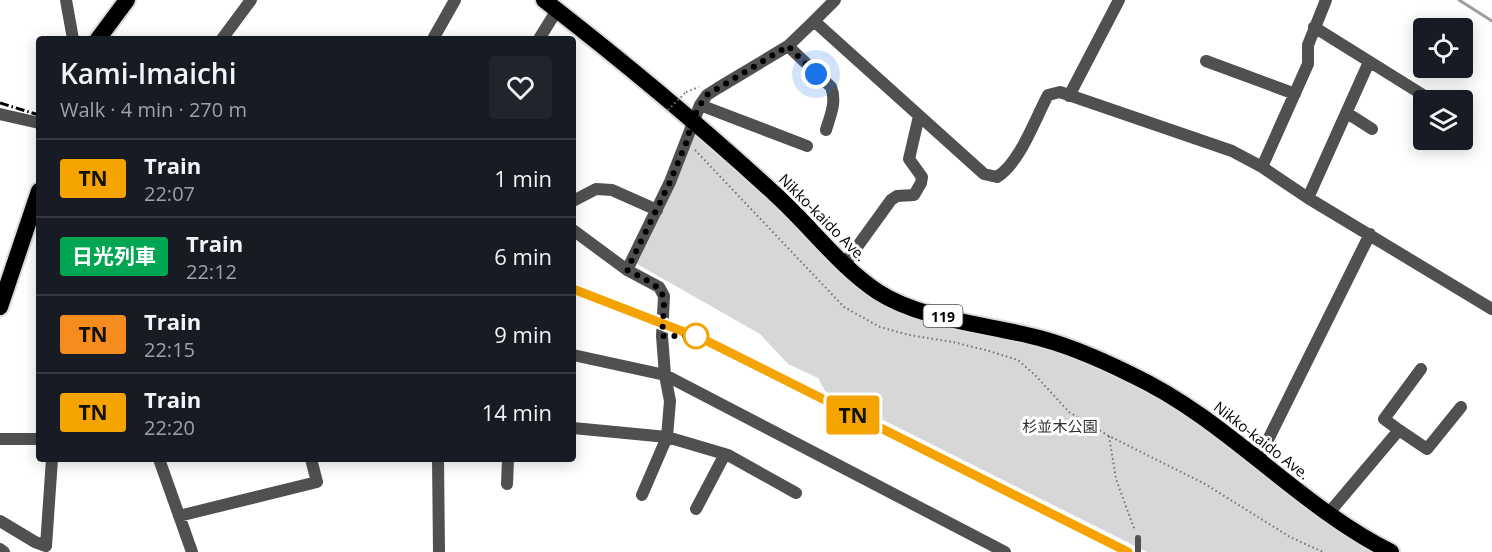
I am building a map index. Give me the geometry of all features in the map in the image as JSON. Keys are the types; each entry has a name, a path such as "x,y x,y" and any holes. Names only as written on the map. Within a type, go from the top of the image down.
{"highway":[{"path":"100,36 127,0"},
{"name":"Nikko-kaido Ave.","path":"549,3 652,84 804,221 832,254 880,293 939,315 1035,336 1133,375 1208,419 1328,514 1391,552"},
{"path":"0,307 3,290 36,199"}],"street":[{"path":"66,0 72,36"},
{"path":"224,36 251,0"},
{"path":"435,36 455,0"},
{"path":"627,270 657,210 687,141 692,121 707,95 788,46 835,0"},
{"path":"1069,96 1119,0"},
{"path":"1262,167 1308,64 1308,45 1326,0"},
{"path":"540,36 549,3"},
{"path":"814,21 984,174 997,177 1006,171 1027,140 1032,124 1048,94 1060,92 1232,151 1262,167 1308,198 1492,309"},
{"path":"1314,27 1415,90"},
{"path":"788,46 831,87 834,95 833,105 826,130"},
{"path":"1206,62 1295,94"},
{"path":"1308,198 1369,62"},
{"path":"700,105 807,146"},
{"path":"1347,113 1372,129"},
{"path":"0,114 36,122"},
{"path":"844,265 891,200 897,196 914,195 921,183 922,177 909,159 919,116"},
{"path":"576,199 596,189 612,190 657,210"},
{"path":"576,232 627,270 659,287 664,296 662,336 670,401 667,437 642,495"},
{"path":"1258,460 1371,234"},
{"path":"576,357 665,375 1005,552"},
{"path":"1421,369 1384,418 1426,449 1461,407"},
{"path":"576,428 667,437 725,454 796,493"},
{"path":"1328,514 1398,430"},
{"path":"0,439 36,440"},
{"path":"696,509 725,454"},
{"path":"0,521 46,546 52,462"},
{"path":"160,462 192,552"},
{"path":"179,516 317,482 312,462"},
{"path":"438,462 439,552"},
{"path":"507,484 508,462"},
{"path":"0,549 4,552"}],"lane":[{"path":"1138,538 1138,552"}],"path":[{"path":"668,110 686,92 704,84"},
{"path":"687,141 844,308 880,327 962,344 1018,360 1069,412 1109,436 1204,484 1290,537 1323,552"},
{"path":"1109,436 1116,479 1138,538"}],"green space":[{"name":"杉並木公園","path":"694,128 874,294 1034,338 1173,402 1311,510 1380,552 1147,552 825,391 818,378 788,364 760,334 637,264 688,149"}],"waterway":[{"path":"1459,0 1492,21"}],"railway":[{"path":"0,103 36,114"},
{"path":"576,290 705,340 1128,552"}],"train":[{"name":"TN","path":"576,290 652,318 741,357 1128,552"}],"route":[{"path":"696,336 662,336 664,296 659,287 627,270 670,182 687,141 692,121 707,95 788,46 816,74"}]}
